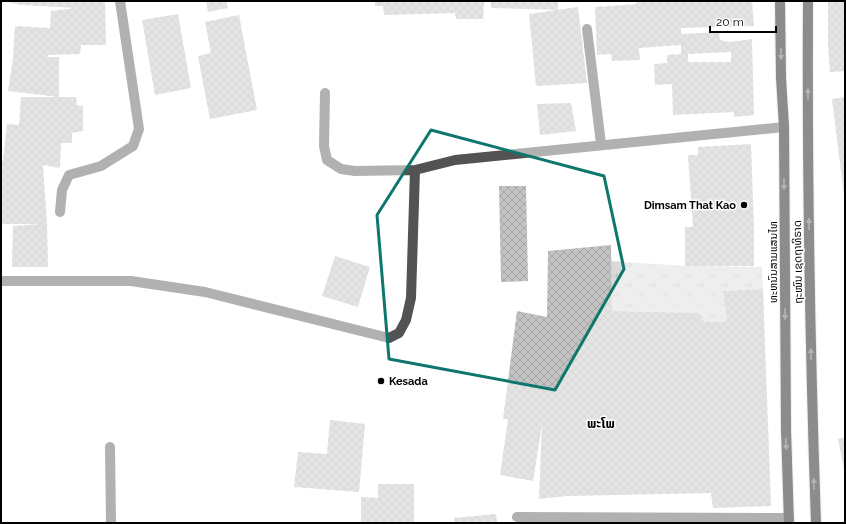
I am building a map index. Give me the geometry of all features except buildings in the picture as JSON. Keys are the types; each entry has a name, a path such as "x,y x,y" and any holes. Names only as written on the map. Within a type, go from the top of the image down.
{"main road":[{"name":"ທະຫນົນສາມແສນໄທ","path":"780,1 781,78 784,127 786,429 789,521"},
{"name":"ຖະໜົນ ເຊດຖາທິຣາດ","path":"808,1 812,426 816,523"}],"street":[{"path":"60,212 62,190 69,175 101,166 133,146 139,129 120,1"},
{"path":"587,29 601,144"},
{"path":"325,93 324,146 327,160 341,169 355,171 415,170 455,160 601,144 784,127"},
{"path":"1,281 131,282 205,292 389,338 399,333 406,320 411,298 415,170"},
{"path":"110,447 111,523"},
{"path":"517,517 789,521"}],"highlighted area":[{"path":"431,130 604,176 624,269 555,390 389,359 377,215"}],"green space":[{"path":"611,261 685,266 762,267 763,289 723,291 727,321 704,322 698,313 612,311"}],"place":[{"name":"Dimsam That Kao","path":"744,205"},
{"name":"Kesada","path":"381,381"}],"district":[{"name":"ພະໂພ","path":"601,423"}]}
